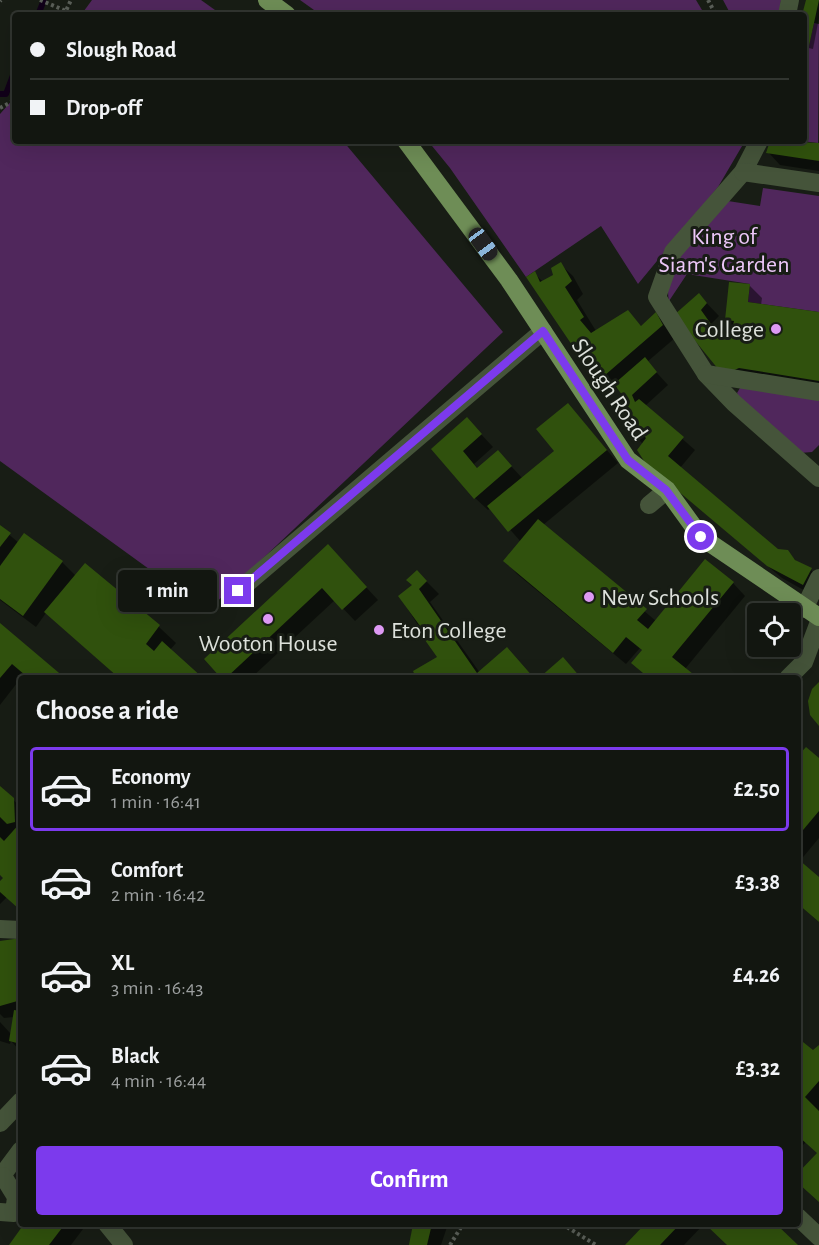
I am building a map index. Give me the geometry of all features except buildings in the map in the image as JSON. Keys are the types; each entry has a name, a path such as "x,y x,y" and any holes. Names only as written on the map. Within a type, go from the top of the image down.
{"main road":[{"path":"267,0 283,12"},
{"name":"Slough Road","path":"408,144 509,280 628,460 666,490 701,537 814,616"}],"street":[{"path":"757,144 743,172 673,252 657,297 706,374 734,403 819,478"},
{"path":"743,172 819,183"},
{"path":"238,591 543,331"},
{"path":"706,374 819,392"},
{"path":"649,505 666,490"},
{"path":"791,675 804,662 819,578"},
{"path":"0,929 18,930"},
{"path":"0,1123 18,1104"},
{"path":"0,1212 14,1213 16,1197 2,1177 18,1154"},
{"path":"801,1220 819,1237"},
{"path":"109,1227 124,1245"}],"path":[{"path":"40,0 63,12"},
{"path":"450,1245 462,1227"},
{"path":"567,1227 596,1245"}],"green space":[{"path":"92,0 201,0 218,12 83,12"},
{"path":"300,0 696,0 703,12 317,12"},
{"path":"723,0 781,0 779,12 729,12"},
{"path":"814,23 819,24 818,143 807,142 807,45 809,45"},
{"path":"12,100 12,144 346,144 503,332 207,611 0,461 0,114"},
{"path":"430,144 743,144 718,187 638,284 601,226 526,277 450,168"},
{"name":"King of Siam's Garden","path":"763,188 819,196 819,312 748,302 750,284 687,274 669,301 668,287 672,273 687,246 728,201 760,206"},
{"path":"743,383 819,395 819,445 812,452 800,453 740,399 737,393"}],"waterway":[{"path":"39,12 44,0"},
{"path":"0,94 6,94 12,78"}],"place":[{"name":"College","path":"776,329"},
{"name":"New Schools","path":"589,597"},
{"name":"Wooton House","path":"268,619"},
{"name":"Eton College","path":"379,630"}],"route":[{"path":"238,591 543,331 628,460 666,490 701,537"}]}
